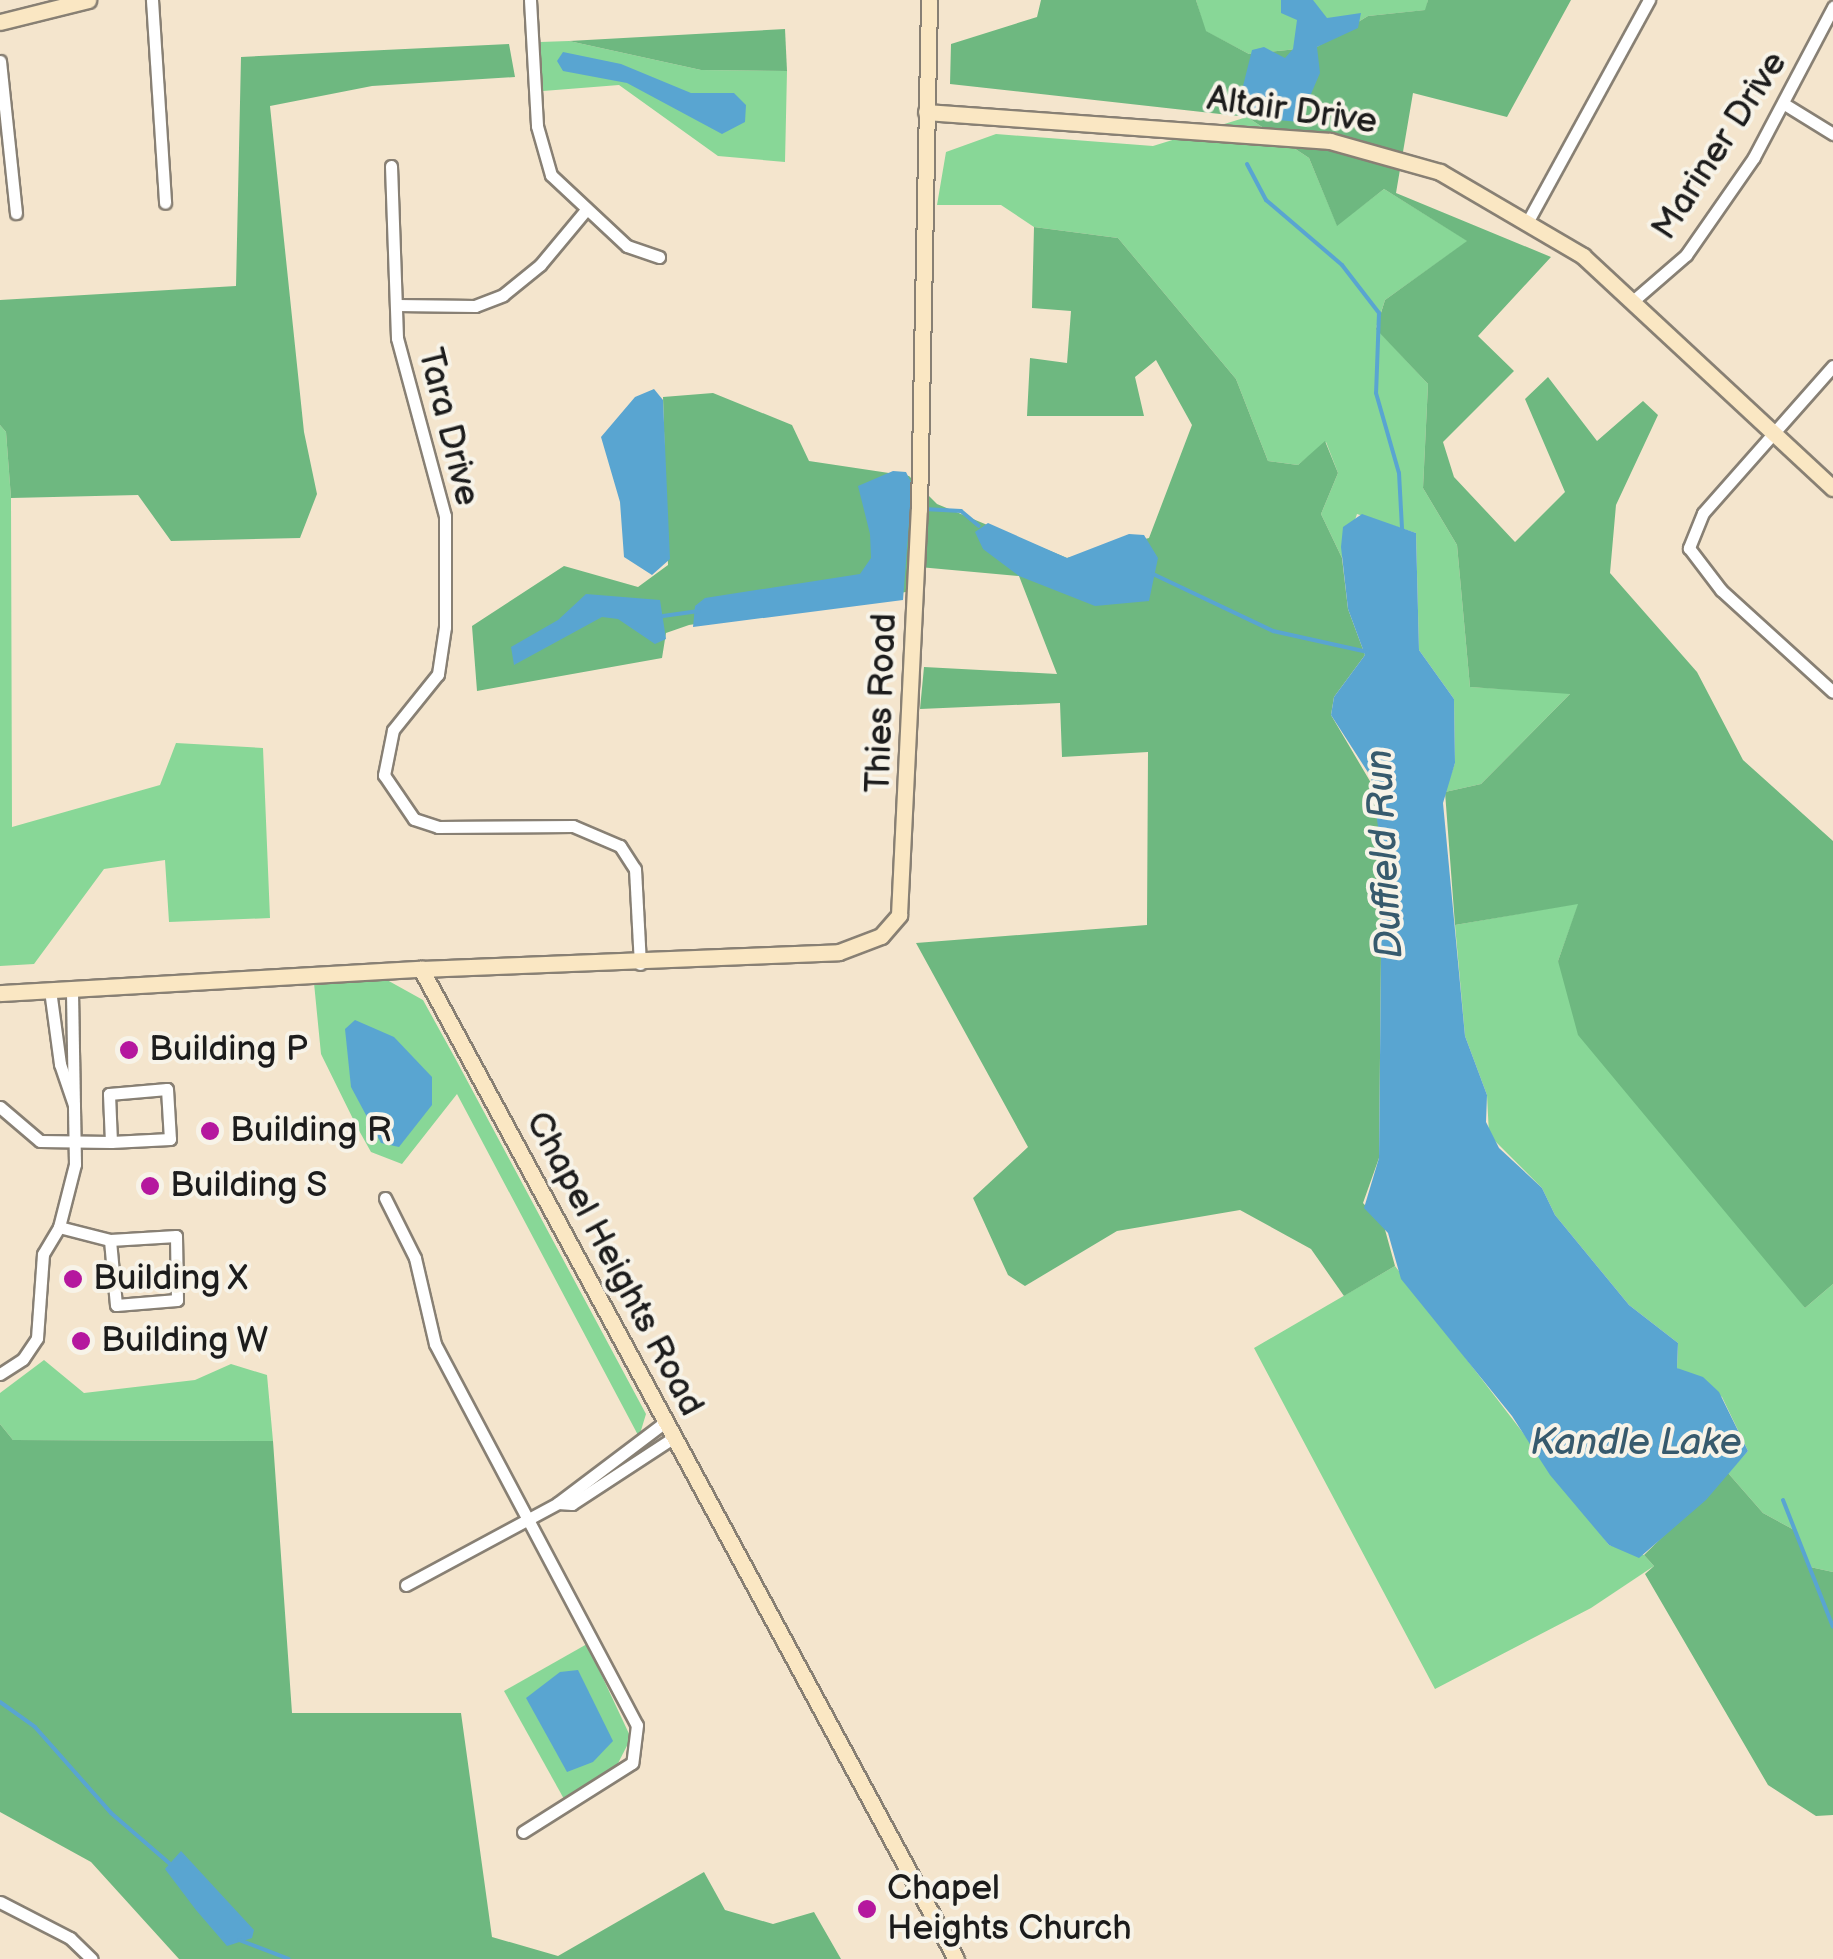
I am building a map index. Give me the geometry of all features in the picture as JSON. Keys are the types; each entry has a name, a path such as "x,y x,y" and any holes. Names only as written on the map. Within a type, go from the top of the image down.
{"street":[{"path":"0,22 88,0"},
{"path":"152,0 165,203"},
{"path":"530,0 540,147 551,175 585,211 636,252 658,256"},
{"name":"Thies Road","path":"421,969 640,964 858,948 887,931 904,905 930,0"},
{"path":"1529,219 1649,0"},
{"name":"Mariner Drive","path":"1634,300 1686,255 1786,105 1833,7"},
{"path":"0,61 16,214"},
{"path":"1786,105 1833,134"},
{"name":"Altair Drive","path":"926,112 1330,141 1440,172 1529,219 1634,300 1833,488"},
{"name":"Tara Drive","path":"391,166 403,366 446,516 445,628 438,674 393,730 384,775 414,818 438,826 573,826 620,846 635,868 640,964"},
{"path":"397,305 475,306 502,295 540,265 585,211"},
{"path":"1833,366 1702,513 1690,548 1721,590 1833,692"},
{"path":"0,992 421,969"},
{"name":"Chapel Heights Road","path":"421,969 956,1959"},
{"path":"0,1374 23,1359 37,1338 43,1254 59,1227 76,1144 72,988"},
{"path":"50,990 60,1064 74,1106"},
{"path":"0,1107 40,1141 76,1144 111,1142 170,1138 166,1089 109,1094 111,1142"},
{"path":"385,1198 415,1258 435,1344 625,1698 638,1744 632,1763 613,1780 523,1832"},
{"path":"59,1227 110,1240 176,1236 178,1300 116,1305 110,1240"},
{"path":"406,1585 558,1503 665,1422"},
{"path":"558,1503 572,1504 674,1438"},
{"path":"0,1922 4,1904 70,1938 92,1959"}],"green space":[{"path":"1041,0 1196,0 1206,31 1249,54 1317,47 1368,16 1425,10 1428,0 1571,0 1507,117 1413,93 1396,193 1551,257 1478,336 1514,371 1443,442 1454,477 1515,542 1565,492 1525,399 1548,377 1597,441 1643,401 1658,415 1616,505 1610,573 1697,672 1743,760 1833,841 1833,1284 1805,1308 1578,1035 1558,961 1578,904 1455,925 1445,792 1481,784 1570,694 1470,687 1457,545 1423,488 1428,384 1376,329 1385,300 1467,241 1384,189 1337,226 1309,158 1247,117 950,84 951,44 1037,17"},
{"path":"1196,0 1428,0 1426,10 1368,16 1317,47 1249,54 1205,31"},
{"path":"785,29 787,71 701,70 569,41"},
{"path":"569,41 701,70 787,71 785,162 718,156 619,85 543,91 540,42"},
{"path":"509,44 515,77 372,86 270,106 304,432 317,494 300,538 171,541 138,495 11,498 6,432 0,425 0,300 236,286 241,57"},
{"path":"1247,117 1309,158 1337,225 1384,189 1468,241 1385,300 1376,328 1428,384 1423,488 1457,545 1470,687 1571,693 1481,784 1445,792 1455,763 1454,699 1419,650 1416,533 1357,514 1342,558 1321,514 1338,473 1326,442 1298,465 1268,461 1236,379 1118,238 1034,227 1001,205 937,205 946,152 996,134 1153,146"},
{"path":"1034,227 1118,238 1236,379 1268,461 1298,465 1325,441 1338,473 1321,514 1342,558 1348,609 1365,655 1334,697 1331,715 1374,788 1382,855 1379,1158 1363,1203 1384,1226 1395,1266 1344,1296 1311,1249 1240,1210 1117,1231 1025,1286 1008,1275 973,1198 1028,1147 916,943 1147,925 1148,752 1062,757 1060,703 920,709 924,667 1057,674 1019,576 908,566 906,592 689,625 666,633 662,658 477,691 472,626 564,566 638,587 668,565 663,397 713,393 792,425 809,461 909,476 937,504 1067,558 1149,538 1192,425 1156,360 1135,377 1144,416 1027,416 1030,358 1067,363 1071,311 1032,308"},
{"path":"0,425 6,432 11,498 12,827 160,785 176,743 263,748 270,918 169,922 165,860 104,869 34,964 0,966"},
{"path":"1579,903 1558,961 1805,1308 1833,1284 1833,1572 1810,1567 1796,1531 1763,1513 1728,1473 1748,1451 1722,1397 1677,1368 1678,1343 1629,1305 1555,1215 1542,1188 1489,1135 1487,1095 1465,1036 1455,925"},
{"path":"387,980 423,1000 455,1058 646,1414 639,1437 457,1094 402,1164 371,1152 357,1127 321,1054 314,983"},
{"path":"1395,1266 1609,1545 1644,1555 1654,1566 1591,1608 1435,1689 1254,1348"},
{"path":"44,1360 84,1393 195,1380 231,1364 267,1375 273,1441 13,1440 0,1424 0,1393"},
{"path":"0,1424 13,1440 273,1441 292,1713 461,1713 492,1937 558,1956 704,1872 725,1910 773,1924 814,1912 841,1959 179,1959 91,1862 0,1812"},
{"path":"1728,1473 1763,1513 1796,1531 1810,1567 1833,1572 1833,1815 1816,1816 1768,1785 1645,1574 1654,1566 1644,1555"},
{"path":"587,1644 631,1738 613,1773 564,1799 504,1691"}],"water":[{"path":"1281,0 1313,0 1327,18 1361,13 1358,28 1317,47 1320,73 1299,122 1247,117 1238,106 1252,50 1264,47 1285,58 1293,49 1297,20 1281,13"},
{"path":"563,52 621,64 691,93 734,93 746,105 745,122 722,134 627,83 563,71 557,61"},
{"path":"654,389 663,400 670,559 652,575 624,557 620,502 601,437 635,397"},
{"path":"893,471 906,472 912,484 903,600 693,627 695,606 705,598 860,574 871,558 870,534 858,486"},
{"name":"Kandle Lake","path":"1362,514 1416,533 1419,650 1454,699 1455,763 1443,803 1465,1036 1487,1095 1486,1122 1499,1148 1542,1188 1555,1215 1629,1305 1678,1343 1677,1368 1703,1377 1719,1392 1748,1451 1706,1500 1639,1558 1609,1545 1550,1475 1512,1416 1401,1279 1388,1233 1364,1208 1379,1158 1382,855 1371,777 1331,715 1334,697 1365,655 1348,609 1341,547 1343,527"},
{"path":"988,523 1067,558 1129,534 1144,535 1158,558 1149,601 1095,606 1019,576 983,549 975,532"},
{"path":"586,594 660,600 666,639 655,644 618,619 602,617 514,665 511,647 558,620"},
{"path":"355,1020 394,1037 432,1077 432,1105 399,1147 381,1143 351,1087 345,1029"},
{"path":"578,1670 613,1741 593,1762 567,1772 526,1698 560,1672"},
{"path":"181,1851 254,1930 252,1938 227,1946 196,1910 165,1869"}],"waterway":[{"name":"Duffield Run","path":"1247,164 1266,200 1342,265 1379,313 1376,393 1399,473 1402,529"},
{"path":"924,509 961,511 979,526"},
{"path":"1153,574 1273,631 1368,652"},
{"path":"663,616 699,611"},
{"name":"Duffield Run","path":"1783,1500 1833,1627"},
{"path":"0,1702 35,1727 111,1813 169,1863"},
{"path":"239,1940 289,1959"}],"place":[{"name":"Building P","path":"129,1050"},
{"name":"Building R","path":"210,1131"},
{"name":"Building S","path":"150,1186"},
{"name":"Building X","path":"73,1279"},
{"name":"Building W","path":"81,1341"},
{"name":"Chapel Heights Church","path":"867,1909"}]}
